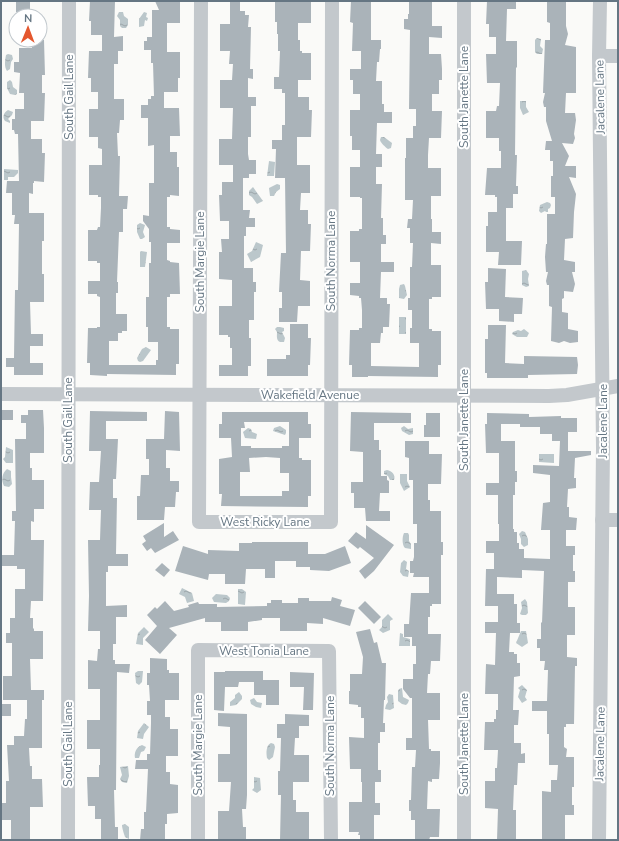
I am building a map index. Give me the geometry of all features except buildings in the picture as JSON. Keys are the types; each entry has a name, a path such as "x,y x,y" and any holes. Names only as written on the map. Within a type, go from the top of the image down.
{"street":[{"name":"South Gail Lane","path":"68,840 69,1"},
{"name":"South Margie Lane","path":"199,522 201,1"},
{"name":"South Norma Lane","path":"331,522 332,1"},
{"name":"South Janette Lane","path":"464,1 464,840"},
{"name":"Jacalene Lane","path":"599,840 603,448 599,56 600,1"},
{"path":"599,56 618,56"},
{"name":"Wakefield Avenue","path":"1,394 567,395 618,386"},
{"path":"602,520 618,520"},
{"name":"West Ricky Lane","path":"199,522 331,522"},
{"name":"South Margie Lane","path":"198,650 198,840"},
{"name":"West Tonia Lane","path":"198,650 330,651"},
{"name":"South Norma Lane","path":"330,651 331,840"}],"water":[{"path":"119,12 123,12 124,16 128,19 128,25 126,28 122,28 120,26 120,20 117,16"},
{"path":"144,12 147,13 147,21 145,20 144,26 139,27 139,19"},
{"path":"537,38 541,39 540,46 543,49 542,54 537,54 535,52 535,40"},
{"path":"6,55 12,55 13,59 10,69 7,71 5,68 5,61"},
{"path":"10,80 13,87 17,90 17,94 15,95 10,94 7,88 7,82"},
{"path":"520,101 526,101 526,107 529,112 523,115 520,108"},
{"path":"8,110 13,112 8,119 10,123 5,121 4,118 5,113"},
{"path":"381,137 384,137 392,143 391,148 388,149 383,145 380,140"},
{"path":"269,161 275,162 274,176 267,176"},
{"path":"4,169 18,170 18,173 14,177 8,177 8,180 4,180"},
{"path":"277,184 280,185 280,189 274,196 270,196 269,188"},
{"path":"253,187 263,201 257,204 249,195 249,191"},
{"path":"547,202 551,205 548,212 545,211 541,213 539,211 540,205"},
{"path":"140,223 145,225 143,232 145,237 142,239 140,239 137,232 137,225"},
{"path":"256,242 263,245 260,257 251,262 247,254 252,251"},
{"path":"141,251 147,252 145,267 140,267"},
{"path":"526,270 529,274 529,286 526,287 522,285 522,271"},
{"path":"404,284 407,295 404,299 399,298 399,289 400,285"},
{"path":"399,317 406,317 406,334 399,334"},
{"path":"277,327 284,328 284,331 282,332 285,338 284,342 280,342 277,339 277,332 275,329"},
{"path":"524,329 529,333 527,337 517,337 512,334 513,332"},
{"path":"146,347 151,350 143,361 140,362 137,358 142,349"},
{"path":"280,426 286,430 285,435 273,431 274,428"},
{"path":"404,426 408,429 413,428 413,434 409,435 402,431 401,428"},
{"path":"248,428 257,434 256,439 245,438 243,432"},
{"path":"6,447 13,450 13,463 6,463 3,459 5,457"},
{"path":"539,454 554,454 554,463 539,462"},
{"path":"7,469 11,471 12,484 9,487 4,486 2,481 2,477"},
{"path":"387,470 393,474 394,480 390,480 388,476 384,474 384,471"},
{"path":"400,474 407,474 407,481 410,487 404,491 400,483"},
{"path":"522,531 525,532 528,539 528,545 524,547 521,544 519,534"},
{"path":"404,533 408,533 409,535 411,549 404,547"},
{"path":"404,560 407,562 406,569 409,571 408,577 403,576 400,572 401,563"},
{"path":"182,588 192,593 194,601 187,603 185,597 179,594"},
{"path":"238,589 242,589 246,592 245,605 238,604"},
{"path":"216,594 227,595 230,598 229,601 226,603 214,602 212,598"},
{"path":"525,599 527,602 528,613 526,615 522,615 520,614 522,608 521,602"},
{"path":"388,614 393,619 390,621 390,630 383,633 379,630 382,627 382,620"},
{"path":"144,627 149,632 143,638 143,645 136,644 138,633"},
{"path":"521,631 526,631 528,643 522,647 516,643"},
{"path":"400,633 403,634 403,637 410,639 410,646 399,646"},
{"path":"138,671 143,671 142,682 139,685 136,683 135,673"},
{"path":"522,685 527,690 525,697 527,700 522,703 518,697 520,690 518,688"},
{"path":"402,688 403,697 409,700 406,705 398,701 398,691"},
{"path":"239,692 242,699 236,705 230,706 230,702"},
{"path":"389,694 393,695 394,708 390,710 385,709"},
{"path":"254,698 257,702 262,703 261,708 251,704 250,700"},
{"path":"144,723 149,727 144,734 143,739 137,738 138,731"},
{"path":"271,743 274,744 275,747 273,757 269,760 266,754 268,745"},
{"path":"142,745 146,747 144,751 141,752 139,758 135,758 136,750"},
{"path":"128,766 129,776 127,783 122,782 120,779 122,775 120,767"},
{"path":"254,777 260,778 261,790 257,793 252,790 254,788"},
{"path":"125,824 129,827 129,839 125,837 123,831 122,825"}]}
